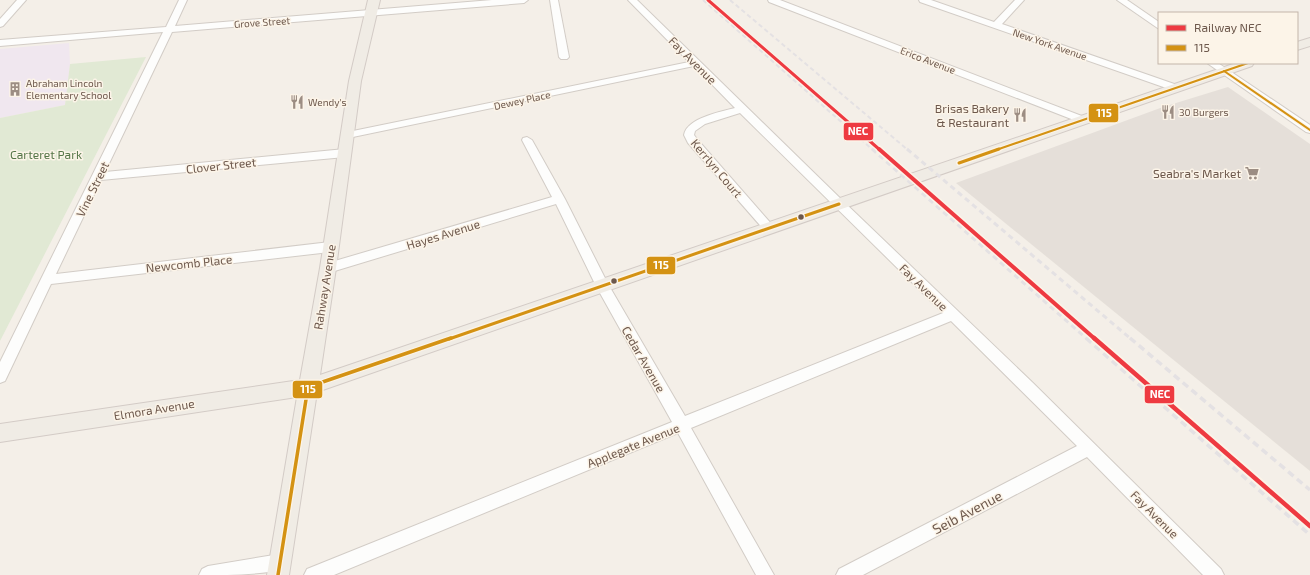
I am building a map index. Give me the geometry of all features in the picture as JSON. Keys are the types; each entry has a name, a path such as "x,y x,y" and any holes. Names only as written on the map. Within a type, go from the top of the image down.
{"main road":[{"name":"Rahway Avenue","path":"279,569 328,268 360,54 372,7"},
{"path":"1298,46 1310,42"},
{"name":"Elmora Avenue","path":"0,433 308,387 1245,64"}],"street":[{"path":"0,24 22,0"},
{"name":"Vine Street","path":"0,378 183,0"},
{"name":"Grove Street","path":"0,43 168,29 372,7 524,0"},
{"path":"554,0 564,57"},
{"name":"Fay Avenue","path":"632,0 1089,448 1215,575"},
{"name":"Erico Avenue","path":"772,0 1083,120"},
{"name":"New York Avenue","path":"923,0 1176,88"},
{"path":"996,25 1020,0"},
{"path":"1121,0 1158,25"},
{"name":"Dewey Place","path":"348,135 696,63"},
{"path":"1213,64 1310,130"},
{"name":"Kerrlyn Court","path":"742,109 701,122 690,130 689,135 692,141 769,228"},
{"name":"Cedar Avenue","path":"527,140 559,199 602,286 682,425 765,575"},
{"name":"Clover Street","path":"97,177 345,153"},
{"name":"Hayes Avenue","path":"328,268 559,199"},
{"name":"Newcomb Place","path":"48,280 330,247"},
{"name":"Applegate Avenue","path":"313,575 953,314"},
{"name":"Seib Avenue","path":"845,575 1089,448"},
{"path":"208,575 279,569"}],"shaded area":[{"path":"69,43 70,64 65,105 0,118 0,49"},
{"path":"1228,87 1310,144 1310,471 956,183 1163,107"}],"green space":[{"name":"Carteret Park","path":"146,57 0,341 0,118 65,105 70,64"}],"railway":[{"path":"703,0 873,150"},
{"path":"730,0 908,150"},
{"path":"872,149 1087,339"},
{"path":"907,149 1131,339"},
{"path":"1086,338 1310,535"},
{"path":"1130,338 1310,490"}],"rail line":[{"name":"NEC","path":"708,0 1310,526"}],"transit line":[{"name":"115","path":"959,163 1245,64"},
{"name":"115","path":"1224,71 1310,130"},
{"name":"115","path":"278,575 308,387 839,204"}],"place":[{"name":"Abraham Lincoln Elementary School","path":"15,89"},
{"name":"Wendy's","path":"297,102"},
{"name":"30 Burgers","path":"1168,112"},
{"name":"Brisas Bakery & Restaurant","path":"1020,115"},
{"name":"Seabra's Market","path":"1252,173"}]}
